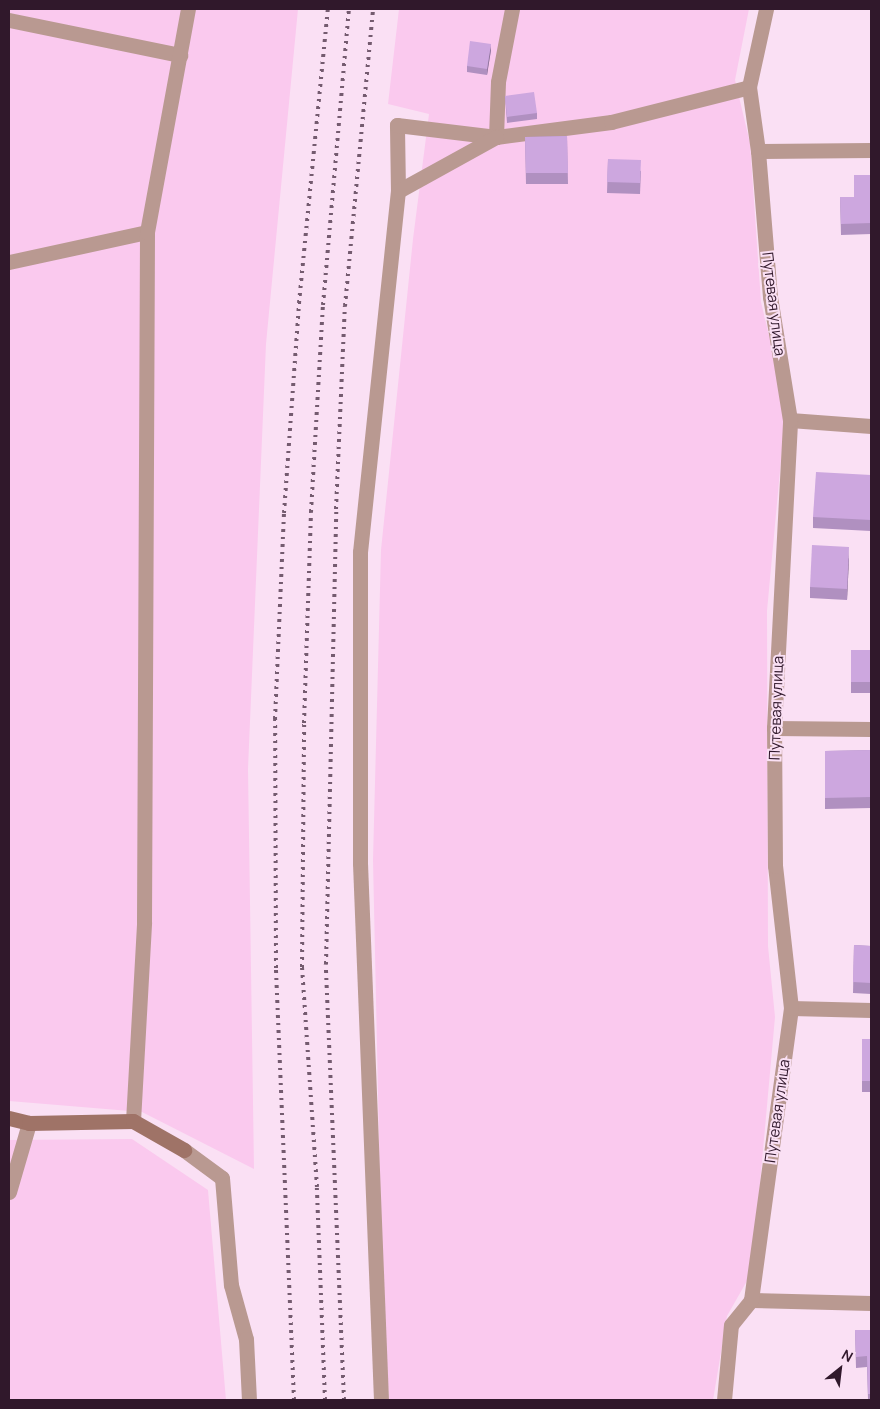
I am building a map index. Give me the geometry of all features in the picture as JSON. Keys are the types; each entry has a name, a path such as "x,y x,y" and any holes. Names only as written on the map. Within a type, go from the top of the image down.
{"street":[{"path":"132,1121 144,922 146,232 188,9"},
{"path":"496,137 498,82 512,9"},
{"name":"Путевая улица","path":"751,1300 791,1008 775,866 774,728 790,420 770,296 758,151 749,87 766,9"},
{"path":"9,20 180,55"},
{"path":"381,1400 360,864 360,552 398,191 397,125 496,137 611,122 749,87"},
{"path":"398,191 496,137"},
{"path":"758,151 871,150"},
{"path":"9,262 146,232"},
{"path":"790,420 871,426"},
{"path":"774,728 871,729"},
{"path":"791,1008 871,1010"},
{"path":"9,1118 29,1122 132,1121 184,1150 222,1178 231,1285 246,1339 249,1400"},
{"path":"9,1192 29,1122"},
{"path":"724,1400 731,1325 751,1300 871,1303"}],"shaded area":[{"path":"9,9 298,9 266,344 248,769 254,1169 142,1112 9,1101"},
{"path":"399,9 749,9 735,80 750,143 761,302 786,406 767,611 768,946 775,1017 752,1272 727,1316 713,1400 389,1400 382,1281 373,860 381,550 413,239 429,114 388,104"},
{"path":"132,1139 208,1190 226,1400 9,1400 9,1140"}],"building":[{"path":"470,41 491,44 487,69 467,66"},
{"path":"534,92 537,113 507,117 505,96"},
{"path":"567,136 568,173 526,173 525,137"},
{"path":"608,159 641,160 640,183 607,182"},
{"path":"854,175 871,175 871,223 841,224 840,197 854,197"},
{"path":"816,472 871,475 871,520 813,517"},
{"path":"812,545 849,547 847,589 810,587"},
{"path":"851,650 871,650 871,682 851,682"},
{"path":"871,750 871,797 825,798 825,751"},
{"path":"854,945 871,946 871,983 853,982"},
{"path":"862,1039 871,1039 871,1081 862,1081"},
{"path":"855,1330 871,1330 871,1394 868,1394 867,1356 856,1357"}],"railway":[{"path":"294,1400 276,968 275,719 284,513 299,303 328,9"},
{"path":"325,1400 317,1187 302,967 304,723 311,512 323,305 349,9"},
{"path":"344,1400 326,964 336,509 345,306 373,9"}]}
